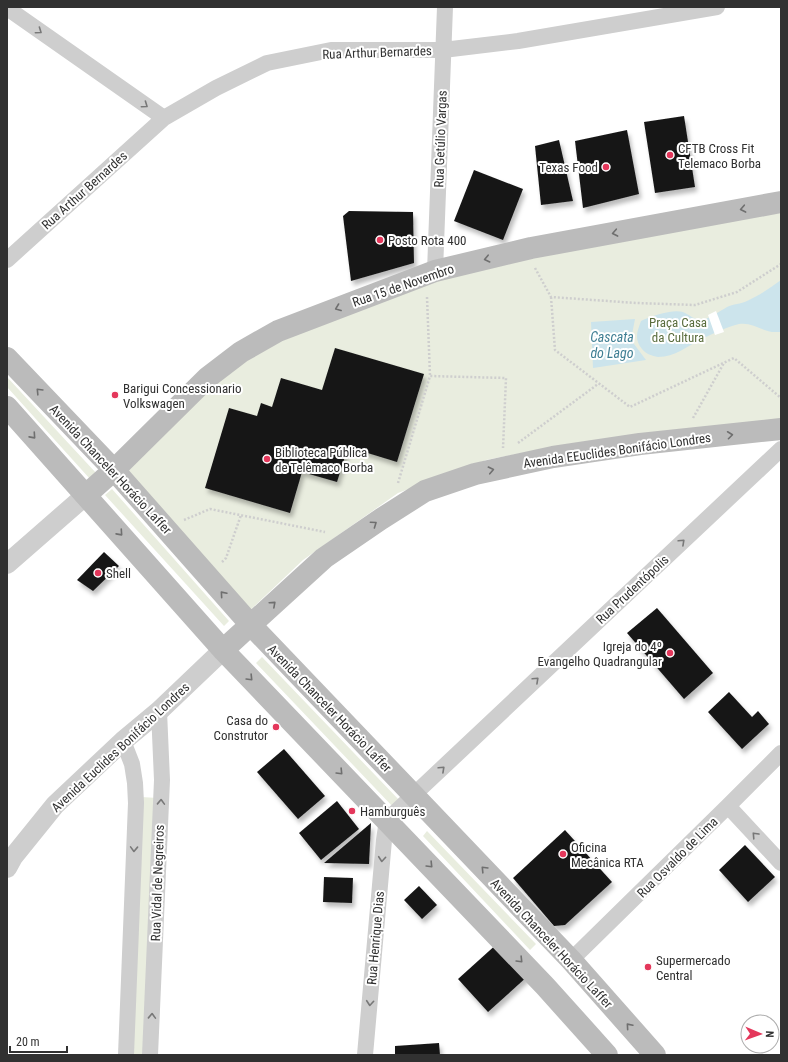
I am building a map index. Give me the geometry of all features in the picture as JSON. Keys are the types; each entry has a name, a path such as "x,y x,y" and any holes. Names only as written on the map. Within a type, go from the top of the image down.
{"main road":[{"name":"Rua 15 de Novembro","path":"86,495 114,470 208,378 241,352 278,331 435,271 531,248 781,202"},
{"name":"Avenida Chanceler Horácio Laffer","path":"7,358 114,470 250,624 571,960 655,1055"},
{"path":"7,408 223,650 545,986 607,1055"},
{"name":"Avenida EEuclides Bonifácio Londres","path":"223,650 324,558 381,519 425,492 475,474 553,457 640,444 781,429"}],"street":[{"name":"Rua Getúlio Vargas","path":"435,271 445,7"},
{"name":"Rua Arthur Bernardes","path":"7,260 164,118 216,88 267,64 330,50 443,50 518,41 717,7"},
{"path":"7,8 164,118"},
{"name":"Rua Prudentópolis","path":"387,820 781,449"},
{"path":"7,564 86,495"},
{"name":"Avenida Euclides Bonifácio Londres","path":"7,868 13,856 55,805 159,711 223,650"},
{"name":"Rua Vidal de Negreiros","path":"150,1055 162,780 159,711"},
{"name":"Rua Vidal de Negreiros","path":"123,742 132,764 136,803 126,1055"},
{"name":"Rua Osvaldo de Lima","path":"571,960 781,753"},
{"path":"728,806 781,863"},
{"name":"Rua Henrique Dias","path":"365,1055 387,820"}],"path":[{"path":"533,264 551,297 554,350 630,407 734,358 781,398"},
{"path":"551,297 636,303 695,305 737,292 781,264"},
{"path":"398,486 430,376 426,293"},
{"path":"692,421 724,363"},
{"path":"430,376 506,378 503,454"},
{"path":"516,445 598,384"},
{"path":"182,521 210,509 330,534"},
{"path":"218,565 226,558 241,515"}],"green space":[{"name":"Praça Casa da Cultura","path":"781,207 781,419 568,444 486,460 398,493 303,560 247,613 125,469 241,358 408,288 512,259"},
{"path":"7,377 97,474 90,479 7,387"},
{"path":"112,489 229,621 224,626 105,495"},
{"path":"262,657 400,801 394,808 256,663"},
{"path":"141,797 158,798 147,1055 129,1055"},
{"path":"427,831 536,944 530,950 423,836"}],"water":[{"path":"781,280 781,332 772,332 752,325 739,324 716,332 681,351 664,357 651,355 645,352 639,345 637,332 641,321 656,315 673,311 683,312 702,320 711,317 727,307 752,299"},
{"name":"Cascata do Lago","path":"635,319 631,340 646,360 593,368 591,322"}],"pier":[{"path":"716,311 724,332 715,335 708,315"}],"building":[{"name":"CFTB Cross Fit Telemaco Borba","path":"684,116 695,187 655,193 644,122"},
{"name":"Texas Food","path":"627,130 639,194 583,208 575,141"},
{"path":"559,140 573,201 541,205 535,146"},
{"path":"474,170 523,189 503,240 454,221"},
{"name":"Posto Rota 400","path":"349,211 413,212 414,263 351,281 343,216"},
{"path":"335,348 424,374 397,462 348,447 337,482 302,472 290,513 205,488 229,408 257,416 261,403 272,407 281,378 322,390"},
{"name":"Shell","path":"104,552 119,566 93,591 77,580"},
{"name":"Igreja do 4º Evangelho Quadrangular","path":"657,608 713,673 684,699 627,633"},
{"path":"729,692 752,717 758,711 769,724 742,749 708,712"},
{"path":"284,749 325,796 298,819 257,772"},
{"path":"337,801 359,829 321,860 299,833"},
{"path":"371,823 369,864 324,863"},
{"name":"Oficina Mecânica RTA","path":"565,830 612,882 565,925 554,926 513,878"},
{"path":"745,845 775,877 748,902 719,870"},
{"path":"324,877 353,878 352,903 323,902"},
{"path":"419,886 437,905 422,919 404,900"},
{"path":"499,942 529,975 488,1012 458,979"},
{"path":"439,1043 440,1055 395,1055 395,1046"}],"place":[{"name":"CFTB Cross Fit Telemaco Borba","path":"670,155"},
{"name":"Texas Food","path":"606,167"},
{"name":"Posto Rota 400","path":"380,240"},
{"name":"Barigui Concessionario Volkswagen","path":"115,395"},
{"name":"Biblioteca Pública de Telêmaco Borba","path":"267,459"},
{"name":"Shell","path":"98,573"},
{"name":"Igreja do 4º Evangelho Quadrangular","path":"670,653"},
{"name":"Casa do Construtor","path":"276,727"},
{"name":"Hamburguês","path":"352,811"},
{"name":"Oficina Mecânica RTA","path":"563,854"},
{"name":"Supermercado Central","path":"648,967"}]}
